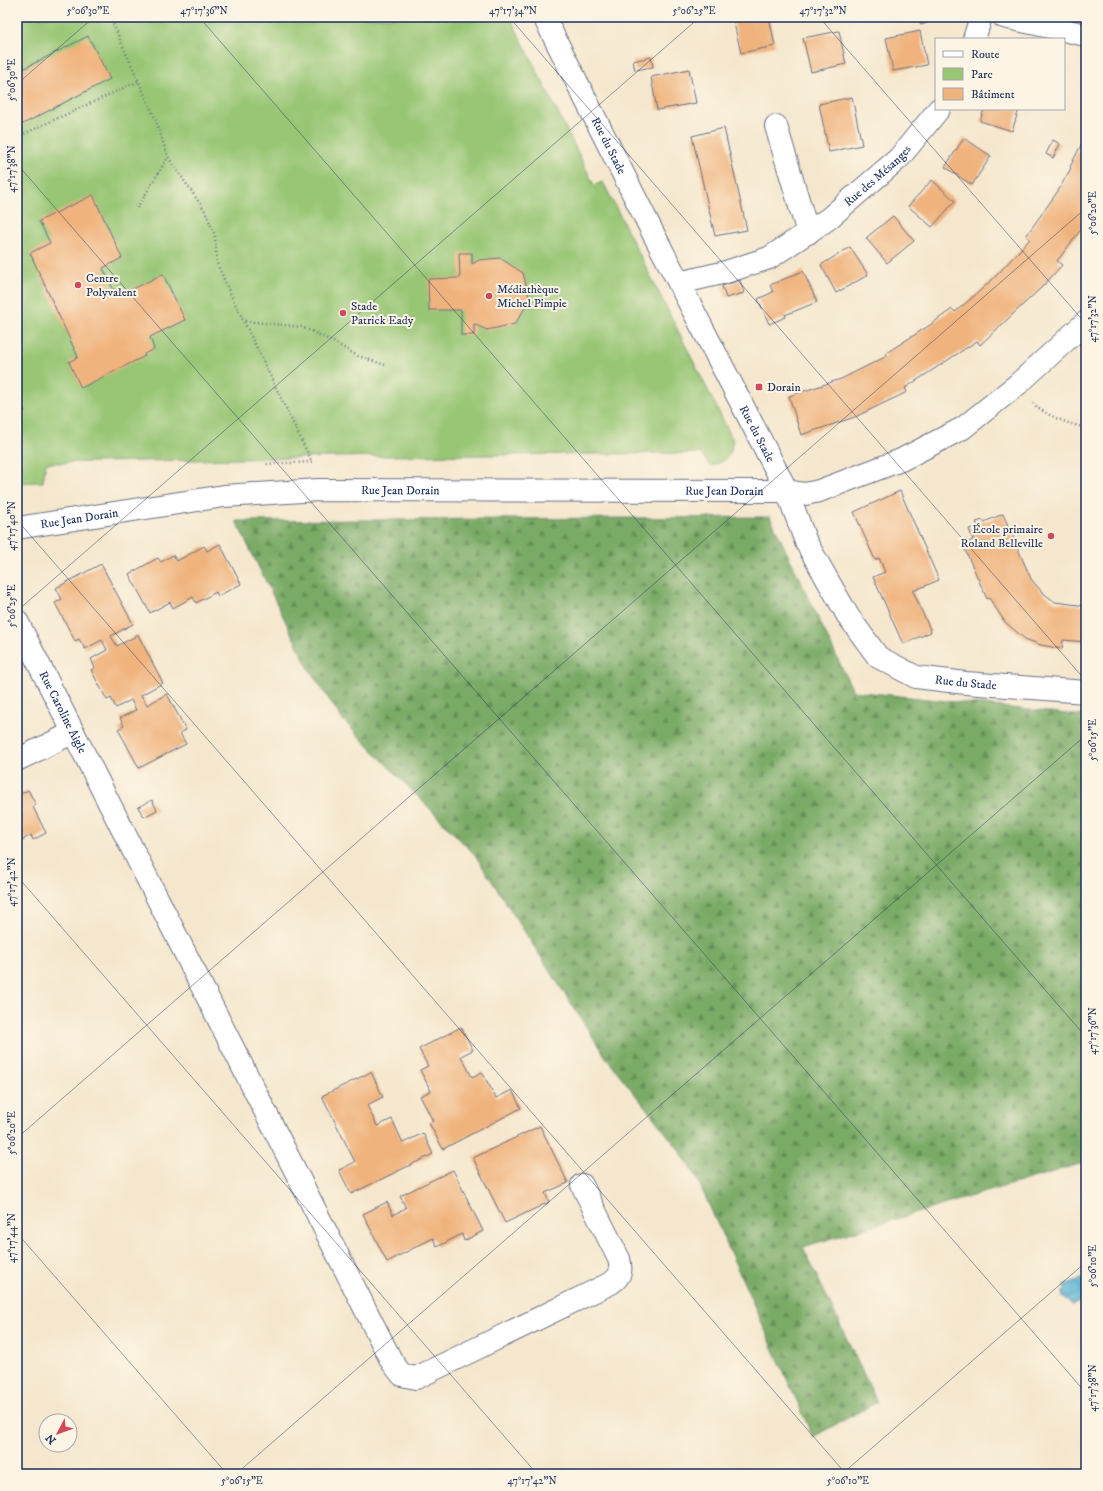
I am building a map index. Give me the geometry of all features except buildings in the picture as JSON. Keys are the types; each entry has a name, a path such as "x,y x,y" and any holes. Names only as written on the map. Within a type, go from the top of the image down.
{"street":[{"name":"Rue du Stade","path":"544,17 679,283 787,491 806,542 848,616 878,657 916,677 966,683 1086,692"},
{"path":"974,38 981,17"},
{"path":"1004,17 1086,35"},
{"name":"Rue des Mésanges","path":"679,283 726,272 769,258 828,220 899,158 938,110"},
{"path":"776,126 808,233"},
{"name":"Rue Jean Dorain","path":"17,528 210,498 318,490 787,491 805,494 819,491 901,460 963,428 1018,384 1086,322"},
{"name":"Rue Caroline Aigle","path":"17,621 72,733 183,948 392,1362 402,1375 416,1378 611,1283 619,1277 621,1269 619,1259 582,1185"},
{"path":"17,760 72,733"}],"path":[{"path":"110,17 155,118 168,158 204,211 215,236 218,263 267,371 312,462 265,464"},
{"path":"17,137 139,81"},
{"path":"137,208 168,158"},
{"path":"244,321 302,327 330,340 358,356 384,365"},
{"path":"1018,384 1038,409 1077,427 1086,427"},
{"path":"17,391 24,410 17,432"}],"green space":[{"name":"Stade Patrick Eady","path":"17,17 510,17 594,185 603,182 733,440 729,455 724,460 710,466 700,453 383,456 46,463 43,482 17,483"},
{"path":"770,517 853,691 1086,716 1086,1162 803,1247 877,1402 813,1437 695,1174 677,1147 607,1059 475,855 342,719 309,669 236,521"}],"water":[{"path":"1086,1277 1086,1300 1072,1305 1070,1301 1063,1298 1062,1293 1066,1288 1064,1285"}],"place":[{"name":"Centre Polyvalent","path":"78,285"},
{"name":"Médiathèque Michel Pimpie","path":"489,296"},
{"name":"Stade Patrick Eady","path":"343,313"},
{"name":"Dorain","path":"759,387"},
{"name":"École primaire Roland Belleville","path":"1051,536"}]}
